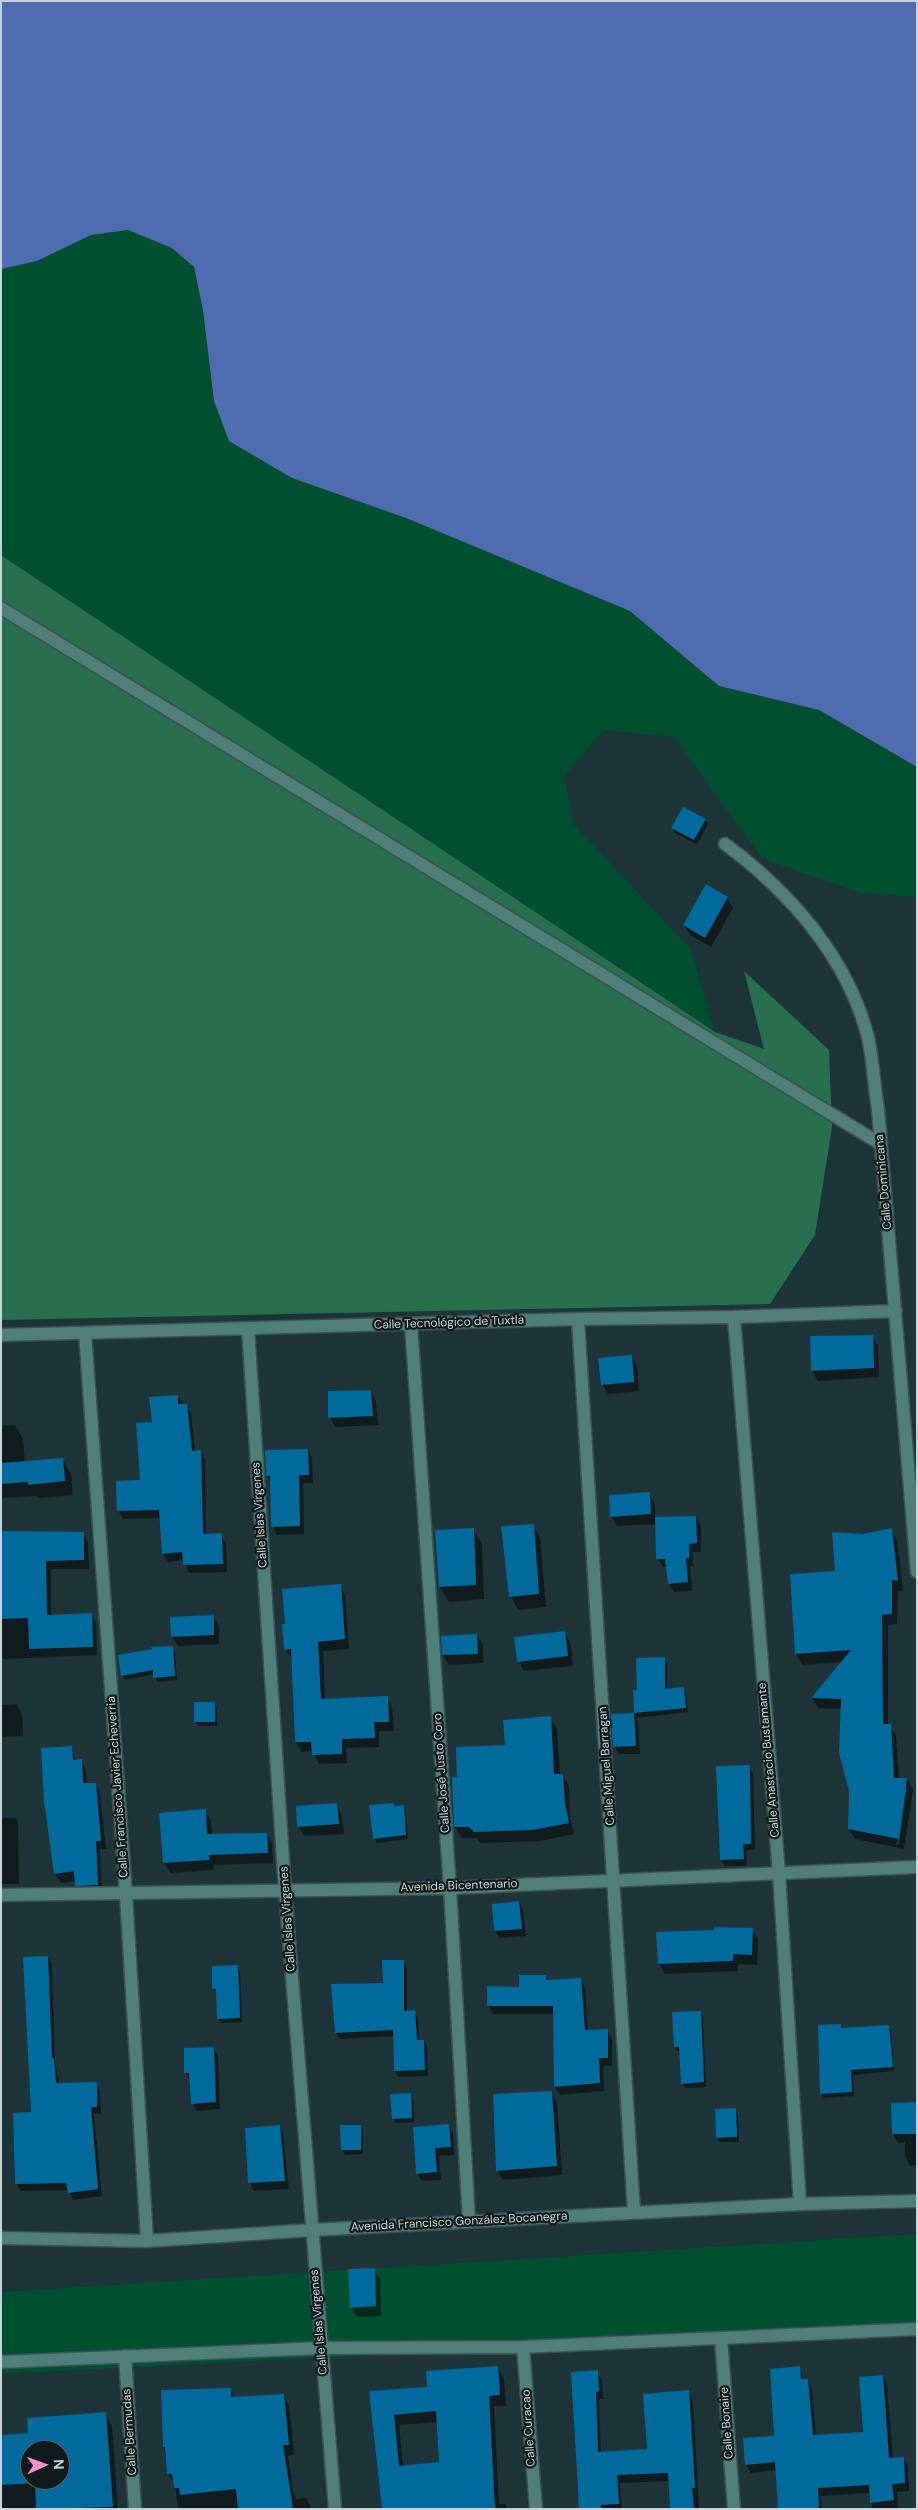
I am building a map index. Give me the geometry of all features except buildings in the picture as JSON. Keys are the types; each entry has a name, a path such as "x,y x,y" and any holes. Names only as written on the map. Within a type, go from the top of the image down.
{"street":[{"path":"1,608 879,1143"},
{"name":"Calle Dominicana","path":"725,844 756,867 799,909 844,973 868,1037 878,1109 879,1143 896,1311 917,1572"},
{"name":"Calle Tecnológico de Tuxtla","path":"1,1334 578,1319 734,1317 896,1311"},
{"name":"Calle Anastacio Bustamante","path":"734,1317 779,1874 800,2204"},
{"name":"Calle Miguel Barragan","path":"578,1319 634,2214"},
{"name":"Calle José Justo Coro","path":"411,1324 450,1888 469,2222"},
{"name":"Calle Islas Vírgenes","path":"248,1328 285,1890 334,2509"},
{"name":"Calle Francisco Javier Echeverria","path":"85,1333 126,1894 147,2241"},
{"name":"Avenida Bicentenario","path":"1,1895 450,1888 614,1879 779,1874 917,1867"},
{"name":"Avenida Francisco González Bocanegra","path":"1,2238 147,2241 312,2230 800,2204 917,2201"},
{"path":"1,2362 321,2348 523,2348 917,2329"},
{"name":"Calle Bonaire","path":"721,2338 734,2509"},
{"name":"Calle Curacao","path":"523,2348 536,2509"},
{"name":"Calle Bermudas","path":"125,2356 136,2509"}],"green space":[{"path":"129,230 172,248 194,267 203,310 292,478 406,518 630,611 719,686 819,710 917,767 917,897 860,893 762,858 673,737 604,730 564,776 574,825 690,948 715,1032 1,555 1,269 37,261 91,235"},
{"path":"1,555 715,1032 764,1049 744,971 829,1050 832,1127 815,1235 770,1304 1,1320"},
{"path":"917,2234 917,2327 1,2374 1,2292"}],"water":[{"path":"1,1 917,1 917,767 819,710 719,686 630,611 406,518 292,478 229,441 214,401 203,310 194,267 172,248 128,230 91,235 37,261 1,269"}]}
